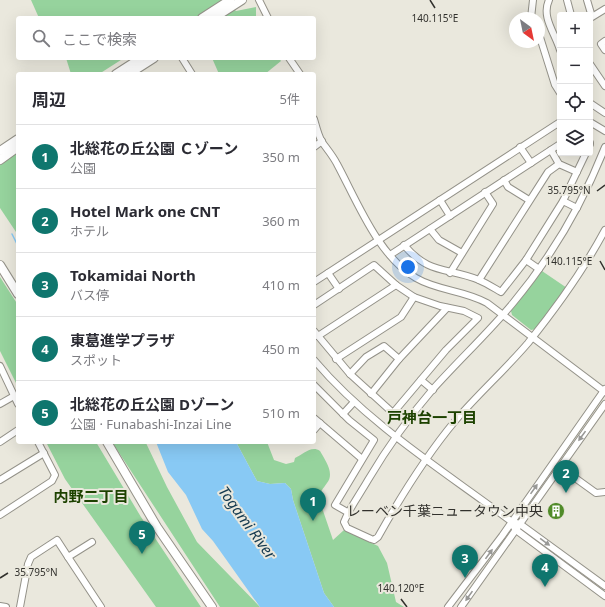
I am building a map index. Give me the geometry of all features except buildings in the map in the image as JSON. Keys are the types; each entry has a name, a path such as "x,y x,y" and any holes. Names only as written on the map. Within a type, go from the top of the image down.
{"main road":[{"path":"205,16 230,0"},
{"path":"217,16 242,0"},
{"path":"119,72 138,60"},
{"path":"132,72 151,60"},
{"path":"0,150 16,140"},
{"path":"0,160 16,148"},
{"path":"0,265 16,291"},
{"path":"107,444 157,527 212,607"}],"street":[{"path":"259,0 267,16"},
{"path":"532,12 533,0"},
{"path":"549,0 545,7 546,15 559,48"},
{"path":"567,0 570,12"},
{"path":"587,0 592,17 605,9"},
{"path":"605,41 601,44 605,50"},
{"path":"544,48 557,87"},
{"path":"183,60 191,72"},
{"path":"290,60 299,72"},
{"path":"593,68 605,86"},
{"path":"593,105 605,113"},
{"path":"316,124 322,141 337,163 379,240 404,270 427,284 473,296 503,314 605,390 512,522 448,607"},
{"path":"316,281 557,124"},
{"path":"593,124 605,131"},
{"path":"316,146 322,141"},
{"path":"390,255 557,146"},
{"path":"520,147 530,163"},
{"path":"605,147 577,208 539,269 503,314 433,390 396,437 377,464 344,522 347,528 371,539 376,539 426,458 472,401 533,336 581,272 605,230"},
{"path":"551,150 559,164 577,172"},
{"path":"404,246 424,263 450,273 479,280 501,292 526,260 563,200 585,156"},
{"path":"479,280 548,172 559,164"},
{"path":"504,180 508,187 529,200"},
{"path":"450,273 493,204 486,192"},
{"path":"440,200 450,216"},
{"path":"563,200 577,208"},
{"path":"430,229 439,240 462,254"},
{"path":"526,260 539,269"},
{"path":"316,304 374,265 396,285 414,297 447,308 464,311 478,318 446,350 393,413 350,374 336,359 316,333 396,285"},
{"path":"328,273 339,289"},
{"path":"336,359 401,317 414,297"},
{"path":"371,394 399,359 447,308"},
{"path":"350,374 366,357 384,346 399,359"},
{"path":"316,362 354,402 396,437 512,522 520,524 605,586"},
{"path":"0,366 16,400"},
{"path":"421,380 433,390"},
{"path":"316,387 343,414 374,440 335,505 349,513"},
{"path":"0,404 14,396"},
{"path":"343,414 354,402"},
{"path":"461,607 605,404"},
{"path":"316,420 362,459"},
{"path":"316,428 320,424"},
{"path":"0,442 16,431"},
{"path":"0,515 52,481 55,475 39,444"},
{"path":"0,480 44,453"},
{"path":"560,467 596,493 605,492"},
{"path":"512,522 516,530 605,596"},
{"path":"20,607 31,556 57,540 101,607"},
{"path":"68,557 92,542"},
{"path":"0,606 6,607"}],"green space":[{"path":"31,0 225,0 236,11 256,7 256,16 38,16"},
{"path":"67,60 121,60 102,72 70,72"},
{"path":"213,60 281,61 267,72 218,72"},
{"path":"16,152 16,232 0,208 0,164"},
{"path":"542,271 567,288 536,329 531,330 512,315 511,311"},
{"path":"0,277 16,302 16,383 0,351"},
{"path":"47,444 97,444 141,517 201,607 156,607 65,479"},
{"path":"113,444 146,444 167,487 197,542 260,607 220,607"},
{"path":"237,444 268,444 274,460 286,464 294,462 295,458 307,451 317,449 320,451 327,462 330,475 319,499 333,540 344,530 378,546 387,563 396,602 404,607 334,607 324,593 293,500 291,489 285,483 270,484 257,481"}],"water":[{"path":"157,444 237,444 257,481 270,484 285,483 291,489 293,500 324,593 334,607 260,607 213,541 202,529 186,495 168,472"}],"waterway":[{"name":"Togami River","path":"12,234 16,242"}],"place":[{"name":"Hotel Mark one CNT","path":"566,493"},
{"name":"レーベン千葉ニュータウン中央","path":"556,511"},
{"name":"北総花の丘公園 Ｃゾーン","path":"313,521"},
{"name":"北総花の丘公園 Dゾーン","path":"142,554"},
{"name":"Tokamidai North","path":"465,578"},
{"name":"東葛進学プラザ","path":"545,587"}],"district":[{"name":"戸神台一丁目","path":"432,418"},
{"name":"内野二丁目","path":"91,497"}]}
